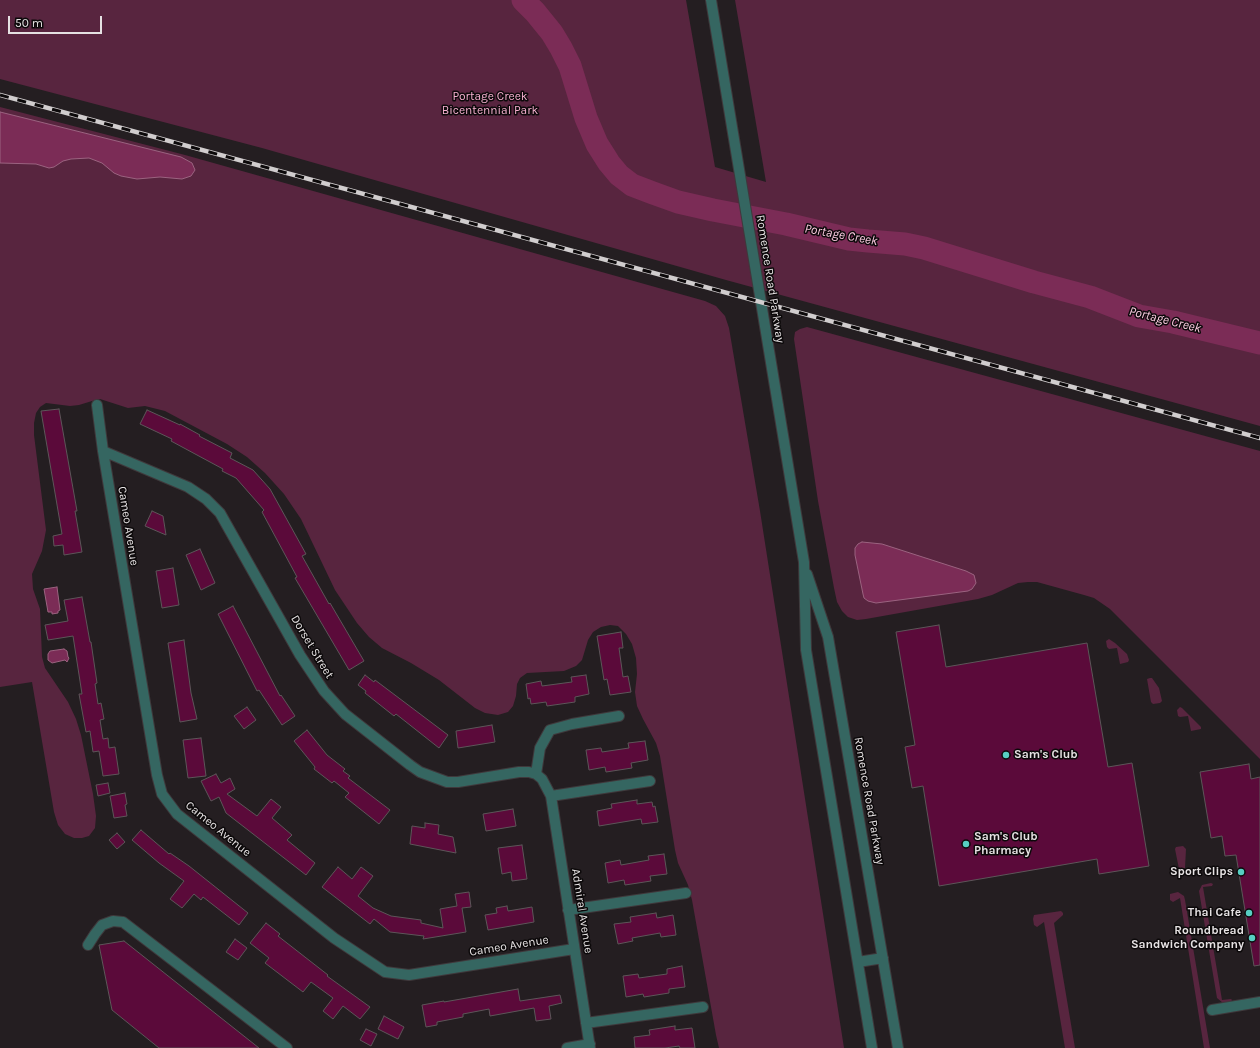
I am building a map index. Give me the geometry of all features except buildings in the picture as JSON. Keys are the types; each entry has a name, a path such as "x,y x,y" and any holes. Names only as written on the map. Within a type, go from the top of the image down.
{"street":[{"name":"Romence Road Parkway","path":"711,0 804,562 806,650 872,1048"},
{"name":"Cameo Avenue","path":"97,405 103,451 157,775 162,794 177,814 334,938 385,972 409,975 574,949"},
{"name":"Dorset Street","path":"103,451 188,487 206,499 220,513 300,655 324,691 345,714 410,765 425,774 447,782 458,782 518,772 529,772 539,777"},
{"name":"Romence Road Parkway","path":"804,562 828,637 898,1048"},
{"path":"539,777 540,748 550,730 572,724 619,716"},
{"name":"Admiral Avenue","path":"539,777 551,796 590,1046"},
{"path":"551,796 650,781"},
{"path":"568,910 686,893"},
{"path":"88,945 94,934 102,925 113,921 124,922 287,1048"},
{"path":"858,962 883,958"},
{"path":"1212,1010 1260,1002"},
{"path":"586,1024 703,1007"},
{"path":"567,1048 590,1046"}],"green space":[{"name":"Portage Creek Bicentennial Park","path":"0,0 686,0 715,167 766,182 735,0 1260,0 1260,426 726,280 262,148 0,79"},
{"path":"0,107 185,155 705,301 716,306 725,316 729,328 760,511 844,1048 719,1048 692,900 688,885 678,863 675,850 660,756 656,743 637,706 635,692 637,674 636,658 632,644 626,634 618,626 610,625 601,627 593,632 588,640 582,660 576,666 564,671 527,673 520,678 517,684 513,706 508,712 498,715 485,713 475,708 439,680 382,648 369,637 357,623 335,590 301,519 284,494 265,473 247,457 227,444 165,411 145,406 128,408 100,399 70,406 46,403 40,407 36,413 34,423 34,435 46,530 42,551 32,574 33,589 40,609 42,657 45,668 68,702 76,719 81,735 96,816 95,828 89,836 74,838 65,834 58,825 54,812 32,682 0,687"},
{"path":"807,327 1260,451 1260,759 1110,609 1094,598 1037,582 1028,582 1018,583 992,595 978,599 866,619 857,620 848,617 842,611 837,602 834,588 818,501 794,339 795,332"},
{"path":"1109,639 1127,654 1129,660 1128,662 1120,664 1117,648 1109,649 1107,647 1106,641"},
{"path":"1152,678 1159,688 1162,701 1160,703 1153,704 1151,702 1147,679"},
{"path":"1180,707 1201,727 1201,729 1191,731 1188,716 1178,716 1177,710"},
{"path":"1183,846 1186,849 1185,868 1179,869 1175,849 1176,847"},
{"path":"1213,884 1212,886 1203,887 1222,1000 1231,999 1231,1002 1223,1003 1217,998 1199,891 1202,885"},
{"path":"1178,892 1184,896 1185,900 1210,1048 1204,1048 1180,898 1173,902 1170,900 1170,894"},
{"path":"1061,911 1063,915 1054,923 1075,1048 1065,1048 1044,922 1037,927 1034,925 1033,919 1034,915"}],"shaded area":[{"path":"0,112 181,157 192,163 195,170 191,176 182,179 160,177 137,179 114,173 102,163 89,158 63,161 54,167 49,168 36,164 0,163"},
{"path":"862,542 882,544 966,571 974,575 976,583 972,589 968,591 876,603 868,601 864,598 855,555 855,548"},
{"path":"57,587 60,610 58,613 52,614 52,612 48,612 44,589"},
{"path":"64,649 67,651 69,658 67,662 65,660 52,663 48,660 48,654 50,651"}],"waterway":[{"name":"Portage Creek","path":"523,0 552,33 561,48 570,66 586,118 597,144 609,163 619,175 632,185 678,202 713,210 786,224 849,239 905,244 924,248 1034,282 1090,297 1139,316 1173,322 1260,343"}],"railway":[{"path":"0,95 1260,438"}],"place":[{"name":"Sam's Club","path":"1006,755"},
{"name":"Sam's Club Pharmacy","path":"966,844"},
{"name":"Sport Clips","path":"1241,872"},
{"name":"Thai Cafe","path":"1249,913"},
{"name":"Roundbread Sandwich Company","path":"1252,938"}]}
